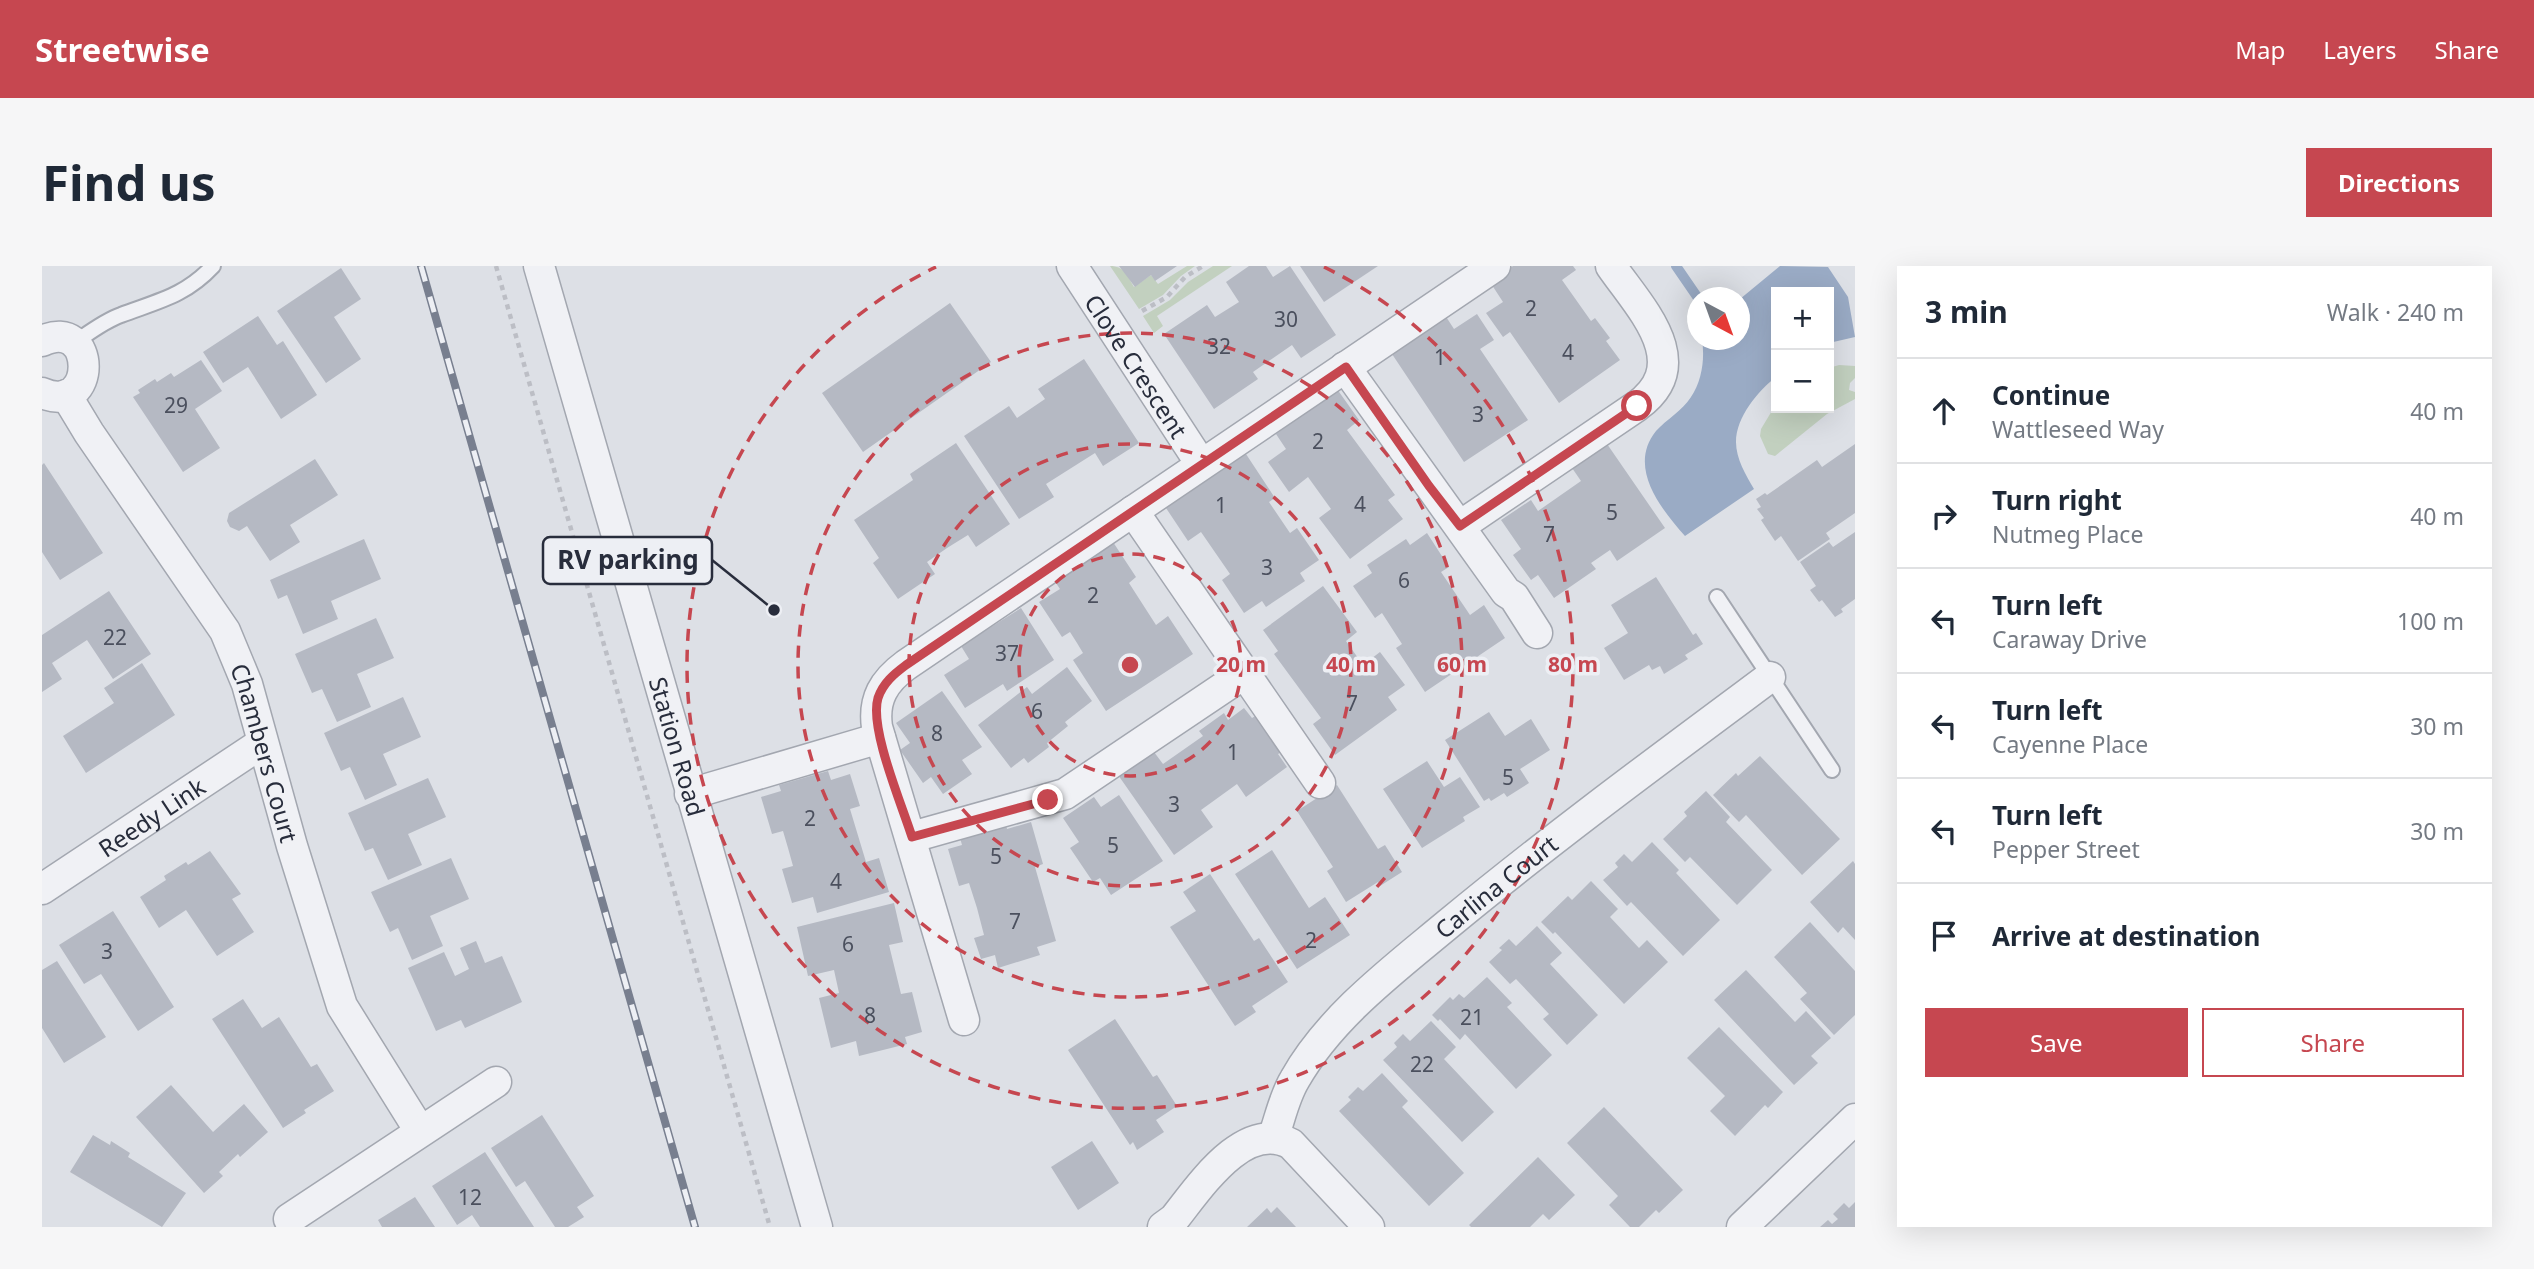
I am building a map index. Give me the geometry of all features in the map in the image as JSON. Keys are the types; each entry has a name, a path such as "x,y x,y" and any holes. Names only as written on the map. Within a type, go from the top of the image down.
{"street":[{"name":"Station Road","path":"538,266 817,1227"},
{"name":"Clove Crescent","path":"1073,266 1201,464"},
{"path":"964,1020 912,837 880,738 876,712 879,694 888,680 906,665 1495,266"},
{"path":"1460,526 1643,401 1660,381 1664,362 1661,342 1611,266"},
{"path":"51,336 83,356 84,374 74,390 54,394"},
{"path":"1346,367 1506,592 1514,597 1537,633"},
{"name":"Chambers Court","path":"54,394 89,433 225,631 247,684 262,743 342,1006 420,1131"},
{"path":"1133,511 1320,783"},
{"path":"912,837 1065,794 1245,673"},
{"name":"Carlina Court","path":"1273,1138 1285,1099 1295,1079 1317,1048 1368,991 1476,901 1770,677"},
{"path":"690,794 880,738"},
{"name":"Reedy Link","path":"42,889 262,743"},
{"path":"289,1219 496,1082"},
{"path":"1742,1227 1855,1119"},
{"path":"1163,1227 1174,1219 1229,1156 1254,1140 1273,1138 1291,1144 1369,1227"}],"lane":[{"path":"51,336 114,318 174,296 192,285 213,266"},
{"path":"1717,597 1832,770"}],"path":[{"path":"496,266 770,1227"},
{"path":"1113,329 1167,297 1185,277 1203,266"}],"green space":[{"path":"1110,266 1122,269 1134,287 1151,275 1158,284 1187,266 1195,266 1163,295 1139,309"},
{"path":"1213,266 1232,266 1157,316 1163,326 1154,333 1143,316 1170,300 1188,282"},
{"path":"1834,366 1855,366 1855,378 1850,383 1849,390 1855,392 1855,399 1834,410"},
{"path":"1771,412 1829,413 1775,456 1768,454 1760,436"}],"water":[{"path":"1780,266 1828,267 1848,297 1855,337 1834,342 1834,287 1771,287 1771,382 1749,405 1740,423 1736,442 1742,467 1754,489 1685,536 1666,513 1651,487 1645,459 1648,445 1656,431 1683,407 1695,391 1702,369 1703,350 1750,350 1750,291"}],"building":[{"path":"1119,266 1177,266 1155,281 1151,275 1135,287"},
{"path":"1249,266 1266,266 1273,277 1290,266 1336,335 1301,358 1292,345 1253,372 1258,379 1214,409 1164,334 1207,305 1215,317 1239,302 1226,282"},
{"path":"1300,266 1378,266 1324,302"},
{"path":"1513,266 1573,266 1576,270 1562,280 1591,321 1595,318 1610,338 1606,341 1620,360 1559,403 1510,332 1503,337 1486,313 1503,302 1490,282"},
{"path":"341,268 361,299 334,317 361,359 326,383 277,311"},
{"path":"950,303 991,362 863,452 822,393"},
{"path":"1441,309 1454,329 1477,314 1494,340 1480,349 1528,420 1464,462 1386,345"},
{"path":"258,316 277,345 283,341 317,395 281,419 248,367 223,383 203,352"},
{"path":"1084,359 1139,443 1103,466 1095,453 1046,484 1054,497 1019,519 964,436 1009,406 1017,418 1045,399 1038,389"},
{"path":"201,360 222,391 195,409 220,448 183,472 133,397 140,393 138,390 155,379 157,382 171,373 174,377"},
{"path":"1337,389 1359,420 1347,430 1395,495 1388,500 1403,519 1350,559 1319,518 1331,509 1308,477 1289,492 1268,462 1286,449 1276,434"},
{"path":"1605,441 1665,528 1617,561 1610,550 1591,563 1596,569 1554,598 1538,575 1531,580 1513,555 1521,549 1501,520 1531,500 1538,511 1581,481 1570,465"},
{"path":"956,443 1010,524 976,547 968,535 947,548 927,562 935,574 898,599 873,563 879,558 854,520 913,480 910,474"},
{"path":"1855,444 1855,513 1826,533 1830,539 1798,561 1781,536 1775,541 1761,520 1764,518 1757,509 1761,507 1756,499 1765,493 1767,495 1817,460 1822,467"},
{"path":"1246,454 1275,498 1269,502 1290,533 1297,528 1319,560 1300,573 1305,581 1266,607 1262,601 1244,613 1222,580 1230,574 1201,532 1188,541 1166,508"},
{"path":"315,459 338,495 290,525 300,542 270,561 247,526 239,531 230,527 227,521 229,513"},
{"path":"44,463 103,553 60,580 42,552"},
{"path":"1855,532 1855,599 1835,617 1810,590 1816,586 1800,562 1829,542 1833,547"},
{"path":"1427,533 1449,567 1441,572 1470,615 1484,605 1505,638 1425,692 1396,648 1402,644 1382,613 1375,618 1353,586 1372,573 1367,565 1406,539 1410,545"},
{"path":"364,539 381,579 331,601 338,619 303,634 287,595 278,599 270,580"},
{"path":"1113,542 1136,577 1129,583 1156,625 1168,616 1193,654 1106,711 1073,660 1083,653 1077,643 1070,632 1062,637 1039,602 1060,589 1050,574"},
{"path":"1656,577 1693,635 1696,633 1703,644 1685,655 1688,659 1664,674 1660,666 1652,670 1649,665 1624,680 1604,648 1628,633 1611,605"},
{"path":"1323,586 1357,632 1346,641 1363,665 1380,652 1405,685 1388,697 1397,710 1335,755 1313,724 1321,718 1274,654 1278,651 1263,630"},
{"path":"109,591 151,654 113,679 87,640 52,663 62,679 42,692 42,635"},
{"path":"1021,608 1054,660 1007,691 1003,684 965,708 944,675 969,659 961,646"},
{"path":"376,618 394,658 357,674 371,707 337,722 322,689 312,693 295,654"},
{"path":"142,663 175,715 86,773 63,736 114,703 104,688"},
{"path":"1067,667 1092,701 1065,722 1068,726 1047,743 1049,747 1028,763 1024,758 1011,768 978,725 1027,687 1032,694"},
{"path":"942,691 982,747 962,760 972,774 943,794 931,777 923,783 900,750 910,743 896,723"},
{"path":"403,697 421,737 383,754 397,785 365,800 350,767 341,771 324,733"},
{"path":"1244,708 1252,718 1257,715 1283,751 1278,754 1287,767 1246,797 1237,784 1201,810 1213,827 1174,855 1116,772 1151,748 1163,764 1203,736 1199,731 1224,713 1228,720"},
{"path":"1489,712 1505,736 1531,719 1550,750 1520,769 1529,783 1507,797 1504,793 1491,801 1489,798 1484,801 1445,740"},
{"path":"1760,756 1840,839 1802,875 1746,815 1739,822 1713,795 1736,773 1738,776"},
{"path":"1427,761 1444,787 1460,777 1480,807 1463,817 1465,821 1422,848 1383,789"},
{"path":"828,771 831,780 850,774 860,806 850,809 866,862 879,858 889,892 817,913 813,897 792,903 782,869 793,866 788,848 783,831 772,834 761,797 781,791 779,785"},
{"path":"428,778 446,817 408,834 422,865 388,880 373,848 365,851 348,813"},
{"path":"1337,785 1378,849 1385,845 1402,872 1380,886 1378,882 1346,902 1327,871 1333,867 1297,811"},
{"path":"1706,791 1730,817 1726,822 1772,870 1737,905 1690,857 1685,862 1663,839 1687,816 1684,812"},
{"path":"1119,795 1163,861 1111,895 1100,878 1093,882 1070,848 1079,842 1063,818 1094,797 1101,807"},
{"path":"1005,820 1007,829 1031,822 1043,864 1035,867 1056,941 1037,947 1040,955 998,968 995,955 981,959 974,938 984,935 977,908 969,883 959,886 948,849 962,845 959,834"},
{"path":"1652,842 1679,870 1676,873 1720,920 1683,956 1631,902 1627,906 1603,880 1618,867 1615,863 1624,854 1632,862"},
{"path":"1272,850 1309,908 1325,897 1350,935 1297,969 1235,874"},
{"path":"210,851 241,894 232,899 254,932 217,956 186,910 159,928 140,897 166,880 164,876"},
{"path":"451,858 469,899 430,916 443,946 412,960 398,928 390,932 371,892"},
{"path":"1853,861 1855,940 1843,927 1838,933 1810,902"},
{"path":"1210,874 1254,941 1259,938 1288,982 1252,1006 1256,1012 1235,1026 1170,927 1196,911 1183,892"},
{"path":"1591,881 1618,909 1610,917 1639,948 1647,940 1668,962 1624,1004 1555,932 1553,934 1541,922 1568,896 1572,900"},
{"path":"894,903 903,942 889,945 901,994 912,992 922,1032 905,1037 907,1044 859,1056 856,1041 831,1048 819,998 839,993 834,970 808,976 797,927"},
{"path":"113,911 174,1007 138,1031 101,974 84,984 59,945"},
{"path":"1810,922 1855,971 1855,1015 1834,1035 1800,999 1807,993 1774,957"},
{"path":"1537,926 1562,953 1550,964 1598,1015 1567,1045 1543,1019 1549,1014 1516,979 1510,984 1489,962 1509,939 1516,946"},
{"path":"476,941 485,963 502,956 522,1002 465,1028 461,1020 436,1031 408,968 444,952 455,976 469,969 460,948"},
{"path":"57,961 106,1037 64,1063 42,1028 42,970"},
{"path":"1746,970 1795,1022 1806,1011 1831,1038 1811,1056 1818,1063 1794,1085 1714,1000"},
{"path":"1487,977 1512,1003 1507,1007 1552,1055 1516,1089 1465,1034 1460,1040 1440,1019 1438,1021 1432,1015 1450,997 1453,1000 1459,994 1464,998"},
{"path":"243,999 262,1028 279,1017 311,1067 317,1064 334,1091 304,1110 306,1113 283,1128 212,1019"},
{"path":"1115,1019 1153,1077 1157,1075 1177,1106 1156,1120 1164,1132 1137,1150 1133,1142 1130,1145 1068,1050"},
{"path":"1431,1021 1456,1047 1444,1059 1494,1112 1462,1142 1383,1060 1397,1047 1394,1043 1403,1034 1410,1041"},
{"path":"1719,1027 1783,1092 1768,1108 1765,1105 1735,1136 1710,1111 1725,1096 1687,1058"},
{"path":"1382,1073 1408,1101 1402,1107 1464,1173 1429,1206 1339,1111 1351,1100 1348,1097 1358,1087 1363,1091"},
{"path":"171,1085 213,1132 244,1104 268,1132 219,1172 223,1176 204,1193 136,1117"},
{"path":"1604,1107 1683,1190 1659,1213 1656,1210 1639,1227 1630,1227 1609,1205 1618,1196 1567,1143"},
{"path":"542,1115 594,1196 577,1207 584,1217 568,1227 555,1227 525,1181 516,1187 491,1148"},
{"path":"93,1135 110,1145 111,1141 130,1153 128,1157 186,1193 162,1227 70,1172"},
{"path":"1092,1141 1119,1183 1078,1210 1051,1167"},
{"path":"485,1152 534,1227 480,1227 472,1215 457,1225 432,1186"},
{"path":"1538,1157 1575,1195 1549,1220 1543,1214 1530,1227 1471,1227 1469,1225"},
{"path":"415,1197 435,1227 382,1227 378,1220"},
{"path":"1855,1202 1855,1227 1820,1227 1828,1220 1832,1224 1838,1219 1833,1214 1844,1203 1849,1208"},
{"path":"1277,1207 1296,1227 1247,1227 1267,1208 1271,1213"}],"waterway":[{"path":"1676,266 1690,287"}],"railway":[{"path":"421,266 695,1227"}],"place":[{"name":"RV parking","path":"774,610"}],"route":[{"path":"1048,800 912,837 877,727 877,700 884,685 906,665 1346,367 1460,526 1637,406"}]}
